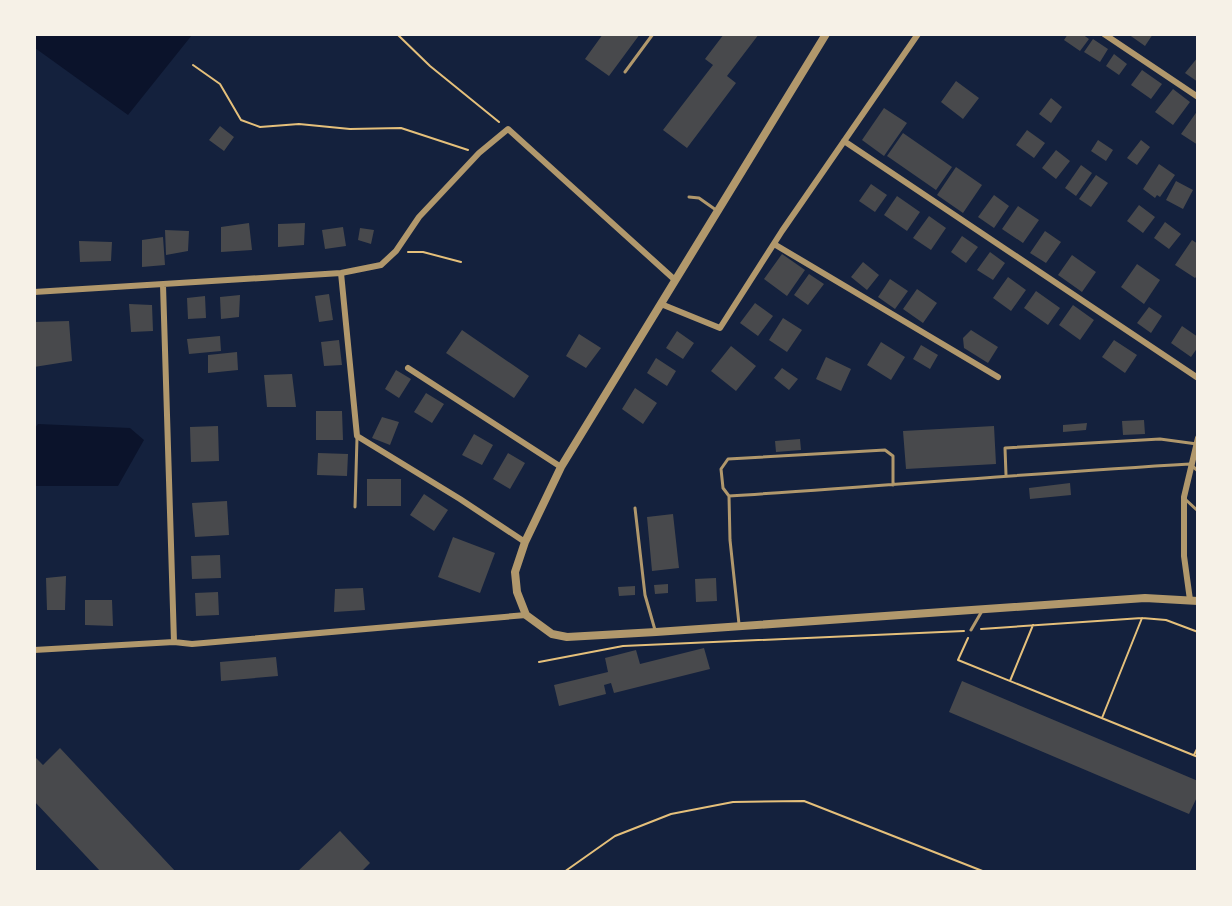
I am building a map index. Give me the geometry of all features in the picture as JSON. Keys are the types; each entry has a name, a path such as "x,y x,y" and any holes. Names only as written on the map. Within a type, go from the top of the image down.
{"street":[{"path":"826,34 561,467 525,542 515,572 518,592 526,615 552,634 567,637 1145,598 1194,601 1184,556 1184,497 1197,442"},
{"path":"661,304 720,328 774,244 918,34"},
{"path":"1104,34 1197,97"},
{"path":"34,292 341,273 381,265 396,251 419,217 479,153 508,129 675,280"},
{"path":"844,141 1197,378"},
{"path":"774,244 998,376"},
{"path":"341,273 357,436 525,542"},
{"path":"163,285 174,642"},
{"path":"408,368 561,467"},
{"path":"34,650 174,642 192,644 526,615"}],"lane":[{"path":"625,72 653,34"},
{"path":"689,197 699,198 718,211"},
{"path":"355,507 357,436"},
{"path":"1006,475 1005,448 1160,439 1197,442"},
{"path":"739,626 730,540 729,496 723,488 721,469 728,459 885,450 893,456 893,485"},
{"path":"729,496 1190,464 1197,471"},
{"path":"1184,497 1197,511"},
{"path":"635,508 645,595 656,632"},
{"path":"971,630 983,609"}],"path":[{"path":"397,34 430,66 508,129"},
{"path":"193,65 220,84 241,120 260,127 299,124 350,129 401,128 449,146 479,153"},
{"path":"396,251 423,252 461,262"},
{"path":"539,663 623,646 971,630 1142,618 1166,620 1197,632"},
{"path":"1102,718 1142,618"},
{"path":"1010,681 1034,624"},
{"path":"971,630 958,660 1196,756 1197,747"},
{"path":"564,872 615,836 671,813 733,802 804,801 986,872"}],"water":[{"path":"35,34 192,35 128,115 35,48"},
{"path":"38,424 130,428 144,440 118,486 35,486 35,428"}],"building":[{"path":"603,34 640,34 609,76 585,59"},
{"path":"724,34 759,34 727,76 736,83 687,148 663,130 713,65 705,59"},
{"path":"1068,34 1082,34 1089,39 1080,51 1064,40"},
{"path":"1128,34 1153,34 1145,46"},
{"path":"1093,39 1108,49 1100,62 1084,52"},
{"path":"1114,54 1127,64 1119,75 1106,66"},
{"path":"1198,57 1198,82 1185,73"},
{"path":"1142,70 1162,84 1151,99 1131,85"},
{"path":"956,81 979,98 963,119 941,102"},
{"path":"1173,89 1190,102 1173,125 1155,112"},
{"path":"1051,98 1062,107 1051,123 1039,114"},
{"path":"884,108 907,123 884,156 862,140"},
{"path":"1198,110 1198,145 1181,134"},
{"path":"220,126 234,137 224,151 209,140"},
{"path":"1027,130 1045,143 1034,158 1016,145"},
{"path":"903,133 952,167 936,190 887,156"},
{"path":"1098,140 1113,150 1106,161 1091,151"},
{"path":"1141,140 1150,147 1137,165 1127,158"},
{"path":"1056,150 1070,161 1056,179 1042,168"},
{"path":"1159,164 1175,175 1160,197 1157,195 1155,198 1143,189"},
{"path":"1081,165 1092,173 1076,196 1065,188"},
{"path":"956,167 982,185 963,213 937,195"},
{"path":"1096,175 1108,183 1091,207 1079,199"},
{"path":"1176,181 1193,190 1183,209 1166,200"},
{"path":"871,184 887,195 875,212 859,201"},
{"path":"994,195 1009,206 994,228 978,217"},
{"path":"897,196 920,212 907,231 884,215"},
{"path":"1139,205 1155,217 1143,233 1127,221"},
{"path":"1018,206 1039,220 1023,243 1002,229"},
{"path":"929,216 946,228 931,250 913,238"},
{"path":"1165,222 1181,234 1169,249 1154,238"},
{"path":"249,223 252,250 221,252 221,227"},
{"path":"305,223 304,245 278,247 278,224"},
{"path":"343,227 346,246 325,249 322,230"},
{"path":"360,228 374,230 371,244 358,240"},
{"path":"165,230 189,231 188,251 166,255"},
{"path":"1045,231 1061,242 1046,263 1030,253"},
{"path":"962,236 978,247 966,263 951,252"},
{"path":"163,237 165,265 142,267 142,240"},
{"path":"1192,240 1198,244 1198,275 1195,278 1175,265"},
{"path":"79,241 112,242 111,261 80,262"},
{"path":"990,252 1005,263 993,280 977,270"},
{"path":"782,254 805,270 787,296 764,279"},
{"path":"1072,255 1096,272 1082,292 1058,275"},
{"path":"863,262 879,275 867,290 851,277"},
{"path":"1137,264 1160,280 1144,304 1121,287"},
{"path":"809,274 824,284 808,305 794,295"},
{"path":"1008,277 1026,290 1011,311 993,298"},
{"path":"890,279 908,291 895,309 878,297"},
{"path":"917,289 937,303 923,323 903,309"},
{"path":"1036,291 1060,308 1048,325 1024,308"},
{"path":"329,294 333,320 319,322 315,296"},
{"path":"240,295 239,317 221,319 220,297"},
{"path":"205,296 206,318 188,319 187,298"},
{"path":"755,303 773,316 758,336 740,323"},
{"path":"129,304 152,305 153,331 131,332"},
{"path":"1073,305 1094,320 1080,340 1059,325"},
{"path":"1149,307 1162,316 1151,333 1137,323"},
{"path":"783,318 802,330 787,352 769,340"},
{"path":"69,321 72,361 34,367 34,322"},
{"path":"1182,326 1198,337 1198,347 1191,357 1171,343"},
{"path":"462,330 529,376 514,398 446,353"},
{"path":"971,330 998,347 988,363 964,348 963,338"},
{"path":"677,331 694,343 683,359 666,348"},
{"path":"579,334 601,348 586,368 566,356"},
{"path":"220,336 221,351 189,354 187,339"},
{"path":"339,340 342,365 324,366 321,342"},
{"path":"1114,340 1137,355 1125,373 1102,357"},
{"path":"881,342 905,357 891,380 867,365"},
{"path":"921,345 938,355 930,369 913,359"},
{"path":"731,346 756,366 736,391 711,371"},
{"path":"237,352 238,370 208,373 208,355"},
{"path":"826,357 851,369 841,391 816,379"},
{"path":"656,358 676,371 667,386 647,373"},
{"path":"782,368 798,379 789,390 774,378"},
{"path":"396,370 411,379 399,398 385,389"},
{"path":"292,374 296,407 267,407 264,375"},
{"path":"635,388 657,403 643,424 622,409"},
{"path":"426,393 444,404 432,423 414,412"},
{"path":"316,411 342,411 343,440 316,440"},
{"path":"382,417 399,422 390,445 372,438"},
{"path":"1144,420 1145,434 1123,435 1122,421"},
{"path":"1087,423 1086,430 1063,432 1063,425"},
{"path":"218,426 219,461 191,462 190,427"},
{"path":"994,426 996,464 906,469 903,431"},
{"path":"474,434 493,445 482,465 462,455"},
{"path":"800,439 801,450 776,452 775,441"},
{"path":"318,453 348,454 347,476 317,475"},
{"path":"508,453 525,463 510,489 493,479"},
{"path":"367,479 401,479 401,506 367,506"},
{"path":"1070,483 1071,495 1030,499 1029,488"},
{"path":"424,494 448,510 434,531 410,515"},
{"path":"227,501 229,535 195,537 192,503"},
{"path":"673,514 679,568 652,571 647,517"},
{"path":"453,537 495,553 480,593 438,577"},
{"path":"220,555 221,578 192,579 191,556"},
{"path":"66,576 65,610 47,610 46,578"},
{"path":"716,578 717,601 696,602 695,579"},
{"path":"668,584 668,593 655,594 654,585"},
{"path":"635,586 635,595 619,596 618,587"},
{"path":"363,588 365,610 334,612 335,589"},
{"path":"218,592 219,615 196,616 195,593"},
{"path":"85,600 112,600 113,626 85,625"},
{"path":"704,648 710,669 614,693 611,683 604,685 606,694 559,706 554,685 608,672 605,658 636,650 640,664"},
{"path":"276,657 278,676 221,681 220,662"},
{"path":"962,681 1198,781 1198,795 1189,814 949,712"},
{"path":"60,748 176,872 101,872 34,801 34,756 43,765"},
{"path":"340,831 370,863 361,872 297,872"}]}
